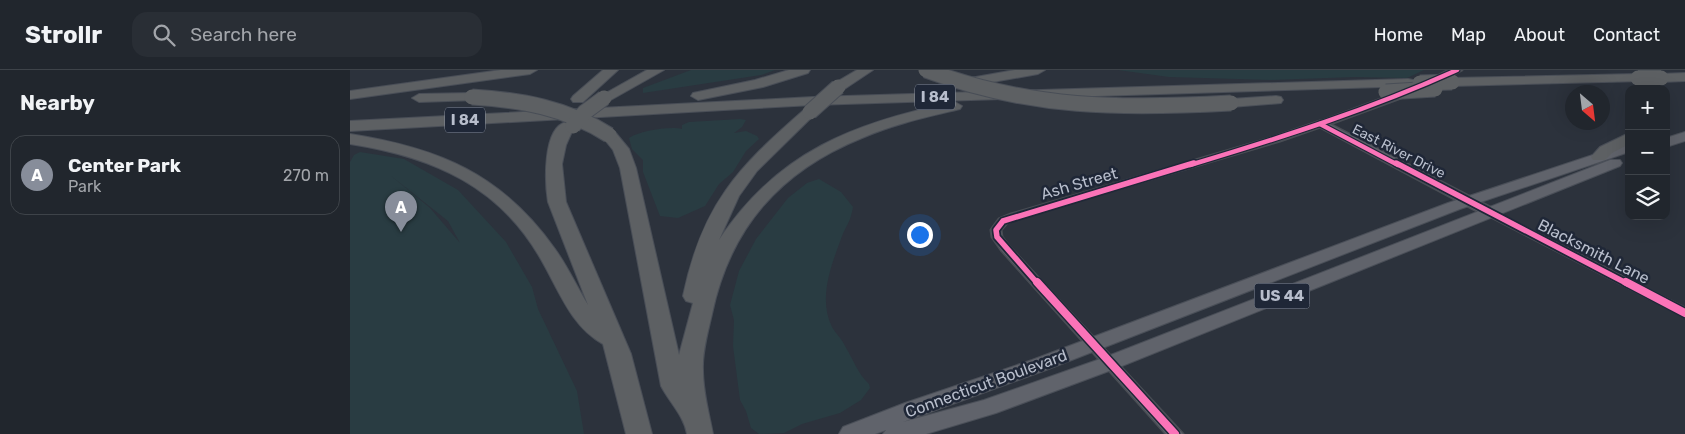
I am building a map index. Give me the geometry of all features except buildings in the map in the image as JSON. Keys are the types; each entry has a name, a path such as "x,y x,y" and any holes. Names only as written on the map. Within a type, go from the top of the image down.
{"highway":[{"path":"350,88 442,70"},
{"path":"350,88 464,70"},
{"path":"350,95 530,70"},
{"path":"611,70 572,118 553,168 557,202 614,340 628,383 639,434"},
{"path":"572,118 625,70"},
{"path":"572,118 586,112 604,98 656,70"},
{"path":"572,118 724,91 803,70"},
{"path":"698,424 690,370 694,295 703,256 714,227 736,188 750,168 855,70"},
{"path":"838,87 866,70"},
{"path":"926,70 983,89 1060,102 1133,107 1231,103 1435,89 1571,84 1594,79"},
{"path":"790,102 931,88 1038,70"},
{"name":"I 84","path":"350,126 572,118 790,102 1408,83 1454,76 1594,79 1638,78 1657,74 1685,77"},
{"path":"690,370 705,298 727,241 755,203 803,163 856,134 912,115 973,103 1079,92"},
{"path":"350,104 417,98 472,97 516,101 549,108 584,121 609,135 621,149 628,168 674,386 698,424"},
{"path":"350,139 390,145 431,156 461,169 488,188 517,213 532,231 556,265 588,321 599,332 614,340"},
{"name":"US 44","path":"1599,157 1606,150 1625,140"}],"main road":[{"path":"1670,132 1685,128"},
{"path":"1670,142 1685,136"},
{"name":"Connecticut Boulevard","path":"851,434 1468,201 1625,148"},
{"name":"Connecticut Boulevard","path":"895,434 1020,396 1110,364 1625,160"}],"street":[{"name":"East River Drive","path":"1320,124 1454,76"},
{"name":"East River Drive","path":"1320,124 1491,213"},
{"name":"Ash Street","path":"1093,344 1006,248 996,233 998,225 1015,216 1277,140 1320,124"},
{"name":"Blacksmith Lane","path":"1491,213 1685,313"},
{"path":"1093,344 1175,434"}],"shaded area":[{"path":"691,70 775,70 761,75 643,93 643,88"},
{"path":"1118,70 1424,70 1407,78 1355,77 1271,80 1169,77"},
{"path":"746,120 742,127 734,133 746,131 757,136 759,139 746,151 733,172 719,184 705,206 678,218 660,216 643,172 643,160 632,149 629,138 640,133 655,130 682,129 682,125 689,122"},
{"path":"360,152 404,159 458,190 506,242 532,287 538,309 577,391 584,434 350,434 350,162 354,155","holes":["390,175 448,221 460,243 430,208"]},
{"path":"819,179 841,192 853,207 851,217 833,260 827,283 826,305 832,327 870,388 861,400 840,413 802,424 784,433 759,434 751,428 746,411 740,400 733,346 734,320 730,305 739,271 756,239 788,198 807,183"}],"cycle path":[{"path":"1175,434 1005,248 997,237 996,230 1003,221 1015,216 1277,139 1415,89 1457,70"},
{"path":"1320,124 1685,313"}],"place":[{"name":"Center Park","path":"401,232"}]}
